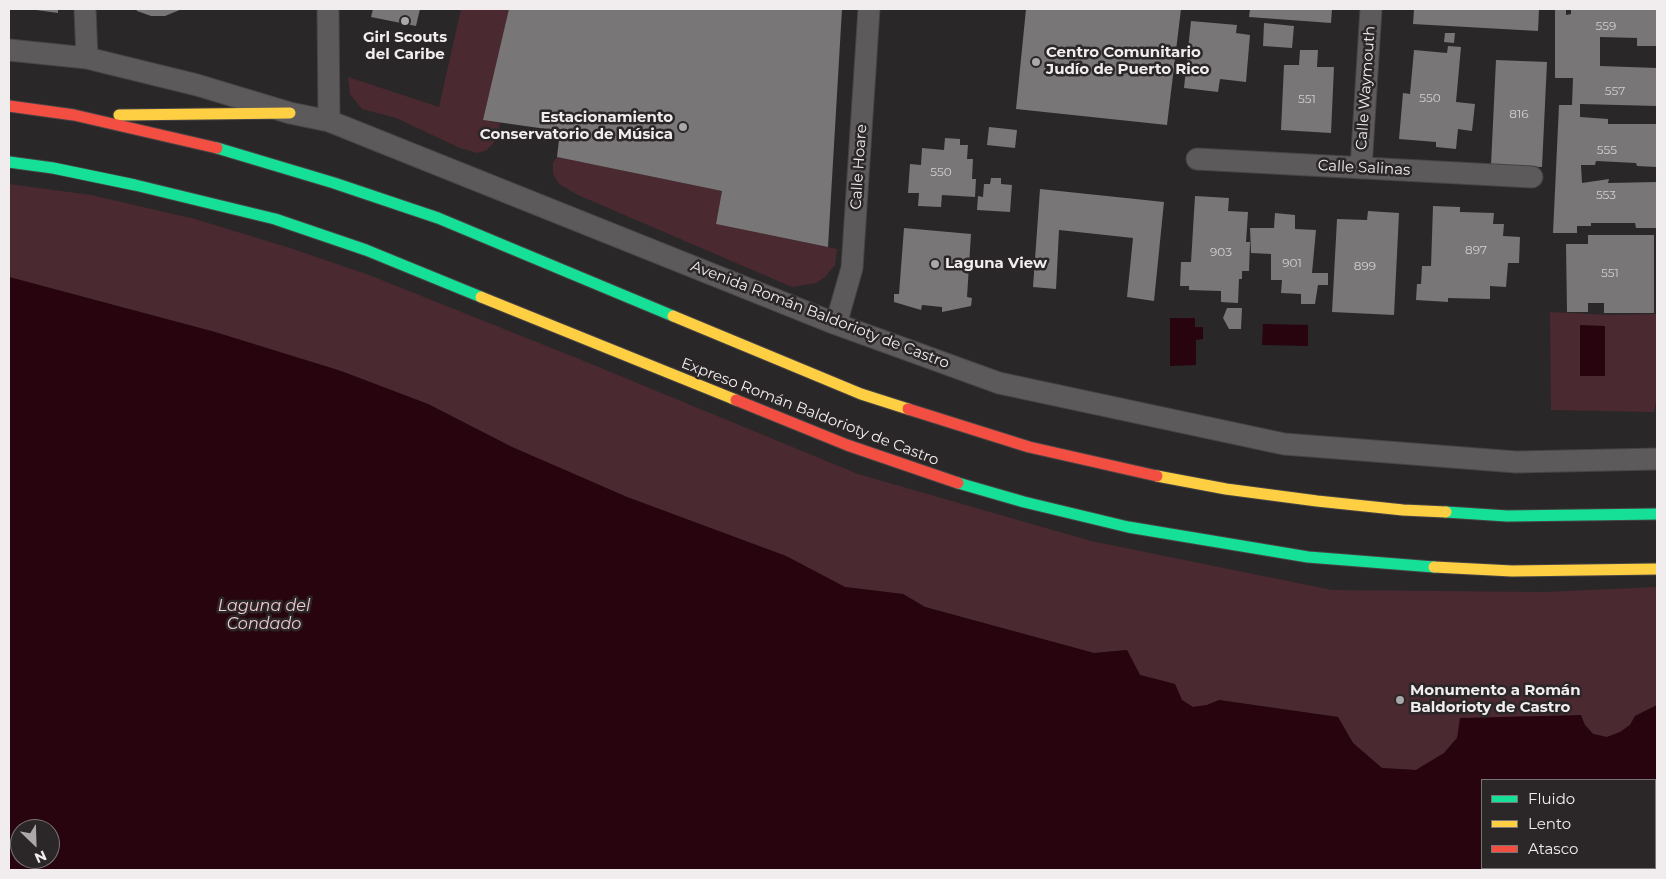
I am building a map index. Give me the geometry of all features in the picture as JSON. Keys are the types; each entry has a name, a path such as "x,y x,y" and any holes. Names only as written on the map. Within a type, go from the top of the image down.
{"highway":[{"path":"9,106 74,115 237,153 334,183 438,218 861,394 1029,447 1135,472 1226,489 1317,501 1403,510 1507,516 1657,514"},
{"path":"74,115 290,113"},
{"name":"Expreso Román Baldorioty de Castro","path":"9,162 53,168 135,185 284,222 366,250 847,445 942,478 1034,504 1128,527 1308,557 1403,566 1512,571 1657,568"}],"street":[{"path":"85,9 87,58"},
{"path":"328,9 330,121"},
{"name":"Calle Hoare","path":"836,324 852,268 869,9"},
{"name":"Calle Waymouth","path":"1361,168 1371,9"},
{"name":"Avenida Román Baldorioty de Castro","path":"9,50 87,58 197,86 290,113 330,121 836,324 999,384 1284,444 1516,462 1657,459"},
{"name":"Calle Salinas","path":"1197,159 1532,177"}],"shaded area":[{"path":"461,9 547,9 550,18 483,120 500,123 496,140 487,150 477,153 460,148 396,118 362,109 350,94 348,77 439,107"},
{"path":"557,157 722,191 716,224 837,249 835,265 825,277 816,283 792,287 578,195 559,184 553,174 553,163"},
{"path":"9,184 91,195 195,219 290,248 369,275 858,474 1091,541 1332,590 1543,592 1657,587 1657,705 1635,716 1630,725 1620,732 1607,737 1593,734 1585,725 1457,738 1444,753 1416,770 1382,768 1353,743 1338,717 1219,700 1207,705 1193,707 1182,700 1175,684 1140,675 1127,650 1094,653 925,607 903,594 845,587 786,556 627,497 512,447 428,404 341,371 215,332 9,277"},
{"path":"1550,312 1609,315 1657,314 1657,396 1654,412 1551,410"}],"water":[{"name":"Laguna del Condado","path":"9,277 215,332 341,371 428,404 512,447 627,497 786,556 845,587 903,594 925,607 1094,653 1127,650 1140,675 1175,684 1182,700 1193,707 1207,705 1219,700 1338,717 1353,743 1382,768 1416,770 1444,753 1457,738 1460,718 1581,715 1585,725 1593,734 1607,737 1620,732 1630,725 1635,716 1657,705 1657,870 9,870"},
{"path":"1170,318 1195,318 1195,327 1203,327 1203,339 1196,340 1196,365 1170,366"},
{"path":"1263,324 1308,325 1308,346 1262,345"},
{"path":"1580,325 1605,326 1605,376 1580,376"}],"building":[{"path":"58,9 58,13 36,10"},
{"path":"136,9 182,9 165,16 151,16"},
{"name":"Girl Scouts del Caribe","path":"373,9 420,9 416,26 371,17"},
{"name":"Estacionamiento Conservatorio de Música","path":"509,9 842,9 828,247 716,224 722,191 557,157 560,131 483,120"},
{"path":"1026,9 1181,9 1167,125 1016,109"},
{"path":"1250,9 1332,9 1331,23 1249,17"},
{"path":"1414,9 1539,9 1538,31 1413,24"},
{"path":"1555,9 1566,9 1566,15 1571,14 1571,9 1657,9 1657,46 1637,46 1637,38 1600,37 1600,66 1657,68 1657,106 1580,104 1580,117 1608,119 1608,124 1657,124 1656,167 1637,166 1636,163 1596,161 1595,165 1581,165 1582,183 1609,179 1608,183 1657,182 1656,228 1636,228 1635,223 1591,223 1591,226 1577,226 1577,233 1553,233 1559,105 1572,105 1573,78 1555,78"},
{"path":"1191,21 1237,25 1236,33 1250,35 1246,82 1220,79 1218,92 1184,88"},
{"path":"1264,23 1294,26 1292,48 1263,46"},
{"path":"1445,33 1455,33 1454,43 1444,42"},
{"path":"1448,46 1461,47 1456,102 1475,104 1472,131 1458,129 1456,149 1436,147 1436,142 1399,139 1403,93 1410,94 1414,50 1447,53"},
{"path":"1300,50 1318,50 1317,67 1334,67 1331,133 1281,130 1284,65 1299,65"},
{"path":"1496,60 1547,62 1542,167 1491,165"},
{"path":"989,127 1017,130 1015,148 987,145"},
{"path":"945,138 960,139 960,145 968,145 967,159 973,159 972,179 976,179 975,197 942,195 941,207 918,206 919,193 908,193 910,164 921,165 922,148 944,150"},
{"path":"991,178 1001,178 1001,184 1012,185 1010,212 977,210 978,196 983,197 984,184 990,184"},
{"path":"1040,189 1164,202 1154,301 1127,297 1133,238 1059,230 1056,289 1033,287"},
{"path":"1195,196 1229,198 1228,211 1248,212 1246,242 1250,242 1249,271 1242,271 1242,279 1239,279 1238,303 1221,302 1221,291 1189,290 1189,286 1180,286 1181,262 1191,262"},
{"path":"1433,206 1460,207 1460,212 1494,213 1493,224 1504,224 1503,236 1520,237 1519,263 1508,263 1506,287 1490,286 1490,299 1448,298 1448,302 1416,300 1417,284 1421,284 1422,266 1431,266"},
{"path":"1368,211 1399,213 1394,315 1332,312 1337,219 1367,220"},
{"path":"1275,213 1295,215 1295,229 1316,230 1312,273 1328,273 1328,285 1318,285 1315,304 1301,304 1301,294 1281,293 1282,280 1271,280 1271,254 1251,253 1250,228 1274,228"},
{"name":"Laguna View","path":"904,228 971,234 967,297 972,298 971,306 942,312 942,307 922,305 921,310 894,302 894,294 899,294"},
{"path":"1588,235 1654,235 1654,313 1604,313 1604,303 1588,303 1588,312 1567,312 1566,244 1588,244"},
{"path":"1227,308 1242,308 1241,329 1229,329 1223,318"}],"traffic: fast":[{"path":"217,148 334,183 438,218 673,316"},
{"path":"9,162 53,168 135,185 275,219 366,250 481,297"},
{"path":"958,483 1024,502 1128,527 1308,557 1434,567"},
{"path":"1446,512 1507,516 1657,514"}],"traffic: slow":[{"path":"119,115 290,113"},
{"path":"481,297 736,400"},
{"path":"673,316 861,394 908,409"},
{"path":"1157,476 1226,489 1317,501 1403,510 1446,512"},
{"path":"1434,567 1512,571 1657,569"}],"traffic: jam":[{"path":"9,106 74,115 217,148"},
{"path":"736,400 847,445 958,483"},
{"path":"908,409 1029,447 1157,476"}],"place":[{"name":"Girl Scouts del Caribe","path":"405,21"},
{"name":"Centro Comunitario Judío de Puerto Rico","path":"1036,62"},
{"name":"Estacionamiento Conservatorio de Música","path":"683,127"},
{"name":"Laguna View","path":"935,264"},
{"name":"Monumento a Román Baldorioty de Castro","path":"1400,700"}]}
